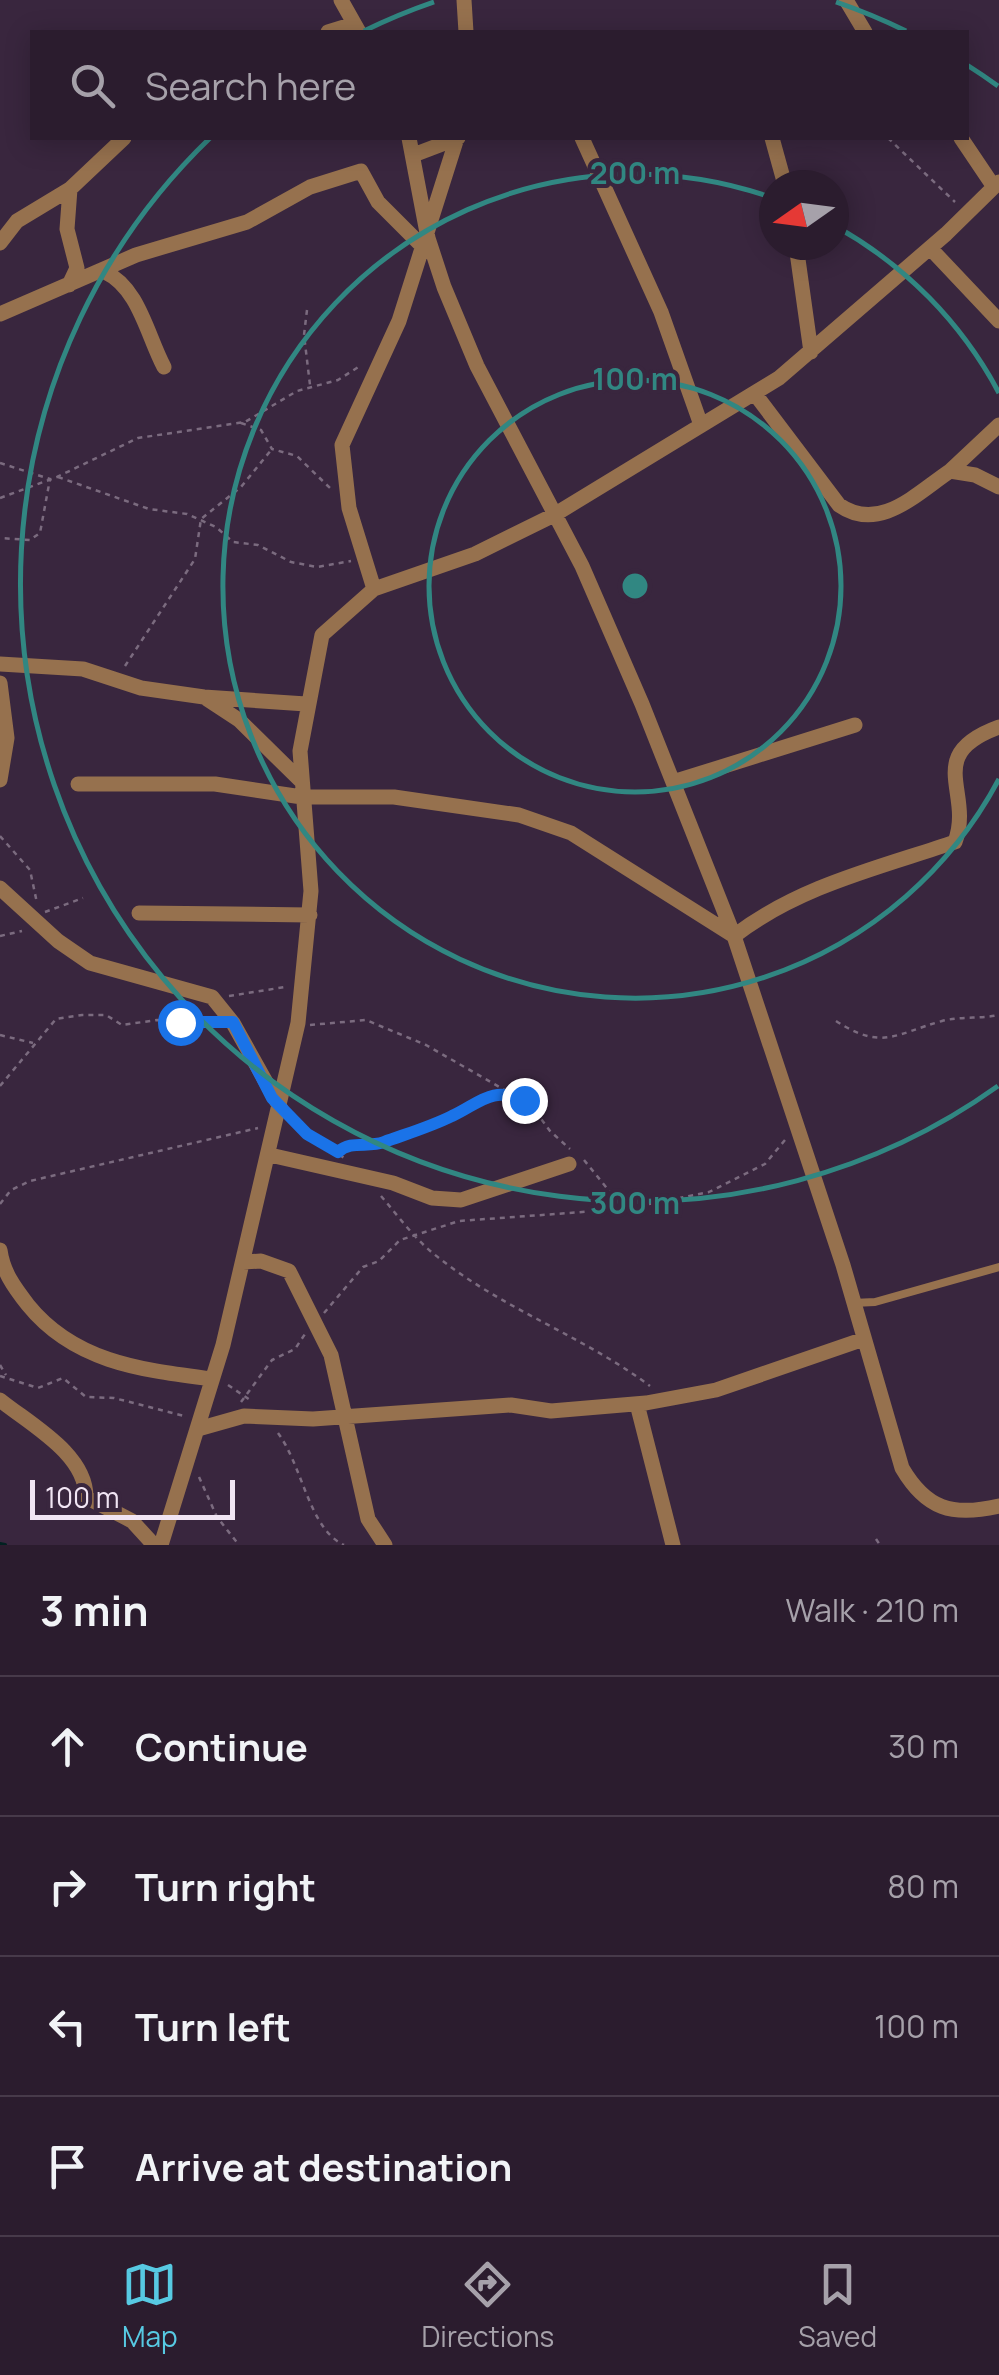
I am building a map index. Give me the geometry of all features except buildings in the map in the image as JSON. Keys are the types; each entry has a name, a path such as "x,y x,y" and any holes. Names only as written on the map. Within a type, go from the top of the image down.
{"street":[{"path":"341,0 357,28"},
{"path":"464,0 466,30"},
{"path":"846,0 864,30"},
{"path":"410,140 416,154 426,243 477,366 582,566 734,936 799,1128 896,1453 916,1492 934,1506 999,1506"},
{"path":"416,154 452,140"},
{"path":"374,590 349,508 342,445 383,356 426,243 456,140"},
{"path":"583,140 661,312 701,425"},
{"path":"773,140 781,170"},
{"path":"0,1400 70,1457 86,1477 86,1497 132,1520 158,1545 199,1424 244,1262 298,1024 310,915 300,751 322,636 374,590 475,554 554,515 754,394 812,352 996,184 962,140"},
{"path":"0,243 17,222 70,189 115,141"},
{"path":"0,314 136,255 247,222 310,187 361,171 378,202 426,243"},
{"path":"68,285 77,268 67,229 70,189"},
{"path":"930,248 999,320"},
{"path":"798,260 812,352"},
{"path":"104,272 120,280 134,300 164,367"},
{"path":"754,394 839,505 852,514 871,518 890,512 950,472 999,425"},
{"path":"950,472 975,476 999,487"},
{"path":"0,664 82,670 141,688 204,697 306,704"},
{"path":"0,683 7,738 0,780"},
{"path":"204,697 239,720 302,790"},
{"path":"673,782 855,725"},
{"path":"734,936 772,907 806,892 955,842 963,820 952,776 958,756 978,735 999,728"},
{"path":"78,784 215,784 394,797 461,804 544,822 571,833 734,936"},
{"path":"0,888 90,963 212,997 233,1022 280,1116"},
{"path":"139,914 310,915"},
{"path":"270,1155 362,1176 432,1198 461,1200 568,1164"},
{"path":"0,1250 14,1287 56,1334 76,1348 132,1367 212,1379"},
{"path":"244,1262 261,1262 290,1271 331,1355 368,1519 385,1545"},
{"path":"199,1424 244,1416 312,1419 512,1405 551,1411 637,1404 716,1390 864,1339"},
{"path":"637,1404 673,1545"}],"lane":[{"path":"853,1303 875,1302 999,1268"}],"path":[{"path":"890,140 967,213"},
{"path":"307,310 304,331 310,386"},
{"path":"0,498 57,477 138,438 241,423 310,386 338,380 383,356"},
{"path":"241,423 261,430 272,450 297,456 349,508"},
{"path":"117,680 195,559 201,519 241,486 272,450"},
{"path":"0,463 50,479"},
{"path":"57,477 149,509 201,519 233,542 258,545 301,564 317,567 363,559"},
{"path":"0,538 30,540 40,533 50,479"},
{"path":"0,836 30,870 39,914 83,898"},
{"path":"0,936 44,927"},
{"path":"212,997 302,984"},
{"path":"836,1020 865,1038 882,1040 945,1020 999,1015"},
{"path":"0,1086 50,1022 70,1016 106,1016 126,1025 156,1020 233,1022"},
{"path":"298,1024 366,1020 382,1025 532,1105 556,1138 615,1193 624,1210"},
{"path":"0,1036 34,1043"},
{"path":"338,1152 346,1145 378,1144 447,1118 484,1096 508,1093"},
{"path":"0,1204 12,1190 30,1180 280,1116 338,1152 416,1236 468,1278 573,1334 667,1398"},
{"path":"416,1236 459,1220 624,1210 720,1189 764,1164 799,1128"},
{"path":"0,1364 7,1376"},
{"path":"0,1376 38,1388 63,1378 86,1397 114,1398 199,1424"},
{"path":"212,1379 246,1395"},
{"path":"265,1416 294,1454 322,1528 344,1545"},
{"path":"188,1458 218,1518 238,1545"},
{"path":"876,1539 880,1545"}],"waterway":[{"path":"0,1544 5,1545"}],"route":[{"path":"180,1022 233,1022 272,1098 307,1134 338,1152 346,1145 372,1146 458,1114 484,1096 508,1093 524,1100"}]}
